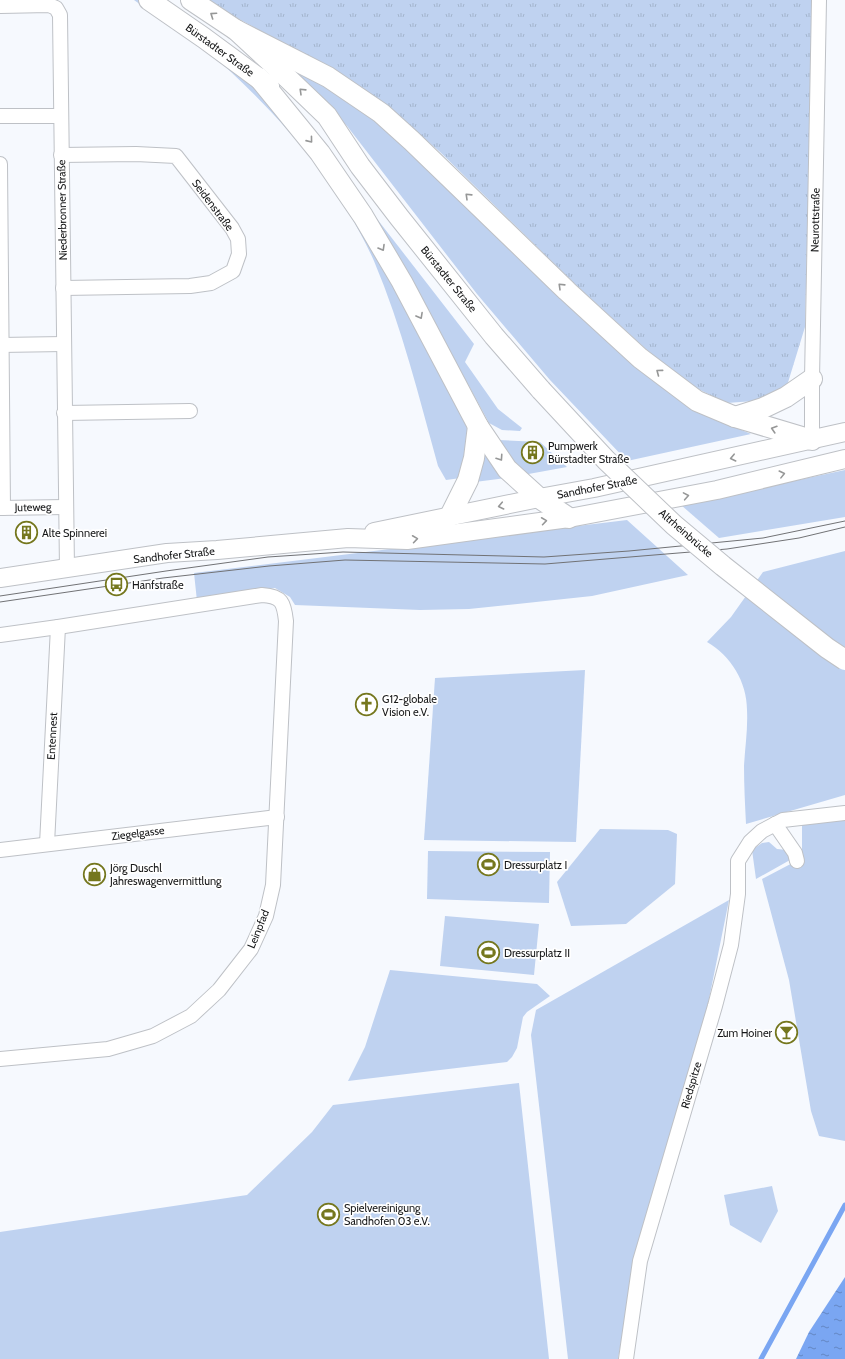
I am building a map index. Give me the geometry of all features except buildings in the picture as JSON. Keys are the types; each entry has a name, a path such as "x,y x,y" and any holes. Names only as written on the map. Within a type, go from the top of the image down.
{"main road":[{"name":"Bürstadter Straße","path":"149,0 259,78 318,127 360,166"},
{"name":"Bürstadter Straße","path":"191,0 236,30 327,116 360,166 485,324 541,390"},
{"path":"236,30 328,77 381,113 412,141 567,291 640,358 697,401 735,417 812,440"},
{"path":"259,78 320,153 363,216 402,282 478,426 507,469 539,498 569,518"},
{"path":"735,417 763,408 786,397 812,379"},
{"name":"Altrheinbrücke","path":"541,390 606,460 674,525 723,566 827,648 845,660"},
{"path":"450,516 468,480 474,458 478,426"}],"street":[{"name":"Neurottstraße","path":"812,440 819,0"},
{"name":"Niederbronner Straße","path":"0,6 49,5 56,8 60,15 66,569"},
{"path":"0,116 61,116"},
{"name":"Seidenstraße","path":"61,155 176,156 232,228 238,239 239,254 233,271 211,283 190,286 63,288"},
{"path":"0,164 2,508"},
{"path":"1,344 64,344"},
{"path":"64,413 190,411"},
{"name":"Sandhofer Straße","path":"0,578 167,553 348,538 450,516 594,488 845,432"},
{"path":"812,440 818,466"},
{"name":"Sandhofer Straße","path":"348,538 407,540 569,518 717,490 845,459"},
{"name":"Juteweg","path":"2,508 66,507"},
{"name":"Leinpfad","path":"0,1059 108,1049 153,1036 191,1016 219,990 251,949 266,916 273,885 286,622 285,608 280,600 271,595 262,595 58,627"},
{"path":"0,635 58,627"},
{"name":"Entennest","path":"47,844 58,627"},
{"name":"Riedspitze","path":"626,1359 640,1261 731,945 738,894 738,860 750,842 762,831 783,820 845,813"},
{"name":"Ziegelgasse","path":"0,850 276,817"},
{"path":"775,824 795,853 797,861"}],"green space":[{"path":"134,0 143,0 245,78 281,114 369,237 464,418 469,436 461,478 446,480 438,466 402,337 384,286 361,234 330,184 293,136 252,92 228,69"},
{"path":"208,0 813,0 805,327 786,389 754,401 727,403 694,387 647,350 577,286 440,152 380,100 343,75 224,11"},
{"path":"281,61 339,91 389,130 694,410 751,434 627,461 550,380 477,294 347,126"},
{"path":"367,206 474,344 465,362 498,409 522,428 520,431 502,430 489,423 421,298"},
{"path":"498,440 540,442 567,467 523,475"},
{"path":"484,446 506,478 475,482"},
{"path":"845,470 845,517 719,538 681,505"},
{"path":"627,520 688,575 592,596 469,609 420,610 295,605 290,597 275,588 197,601 194,573"},
{"path":"845,551 845,795 746,824 744,766 747,717 744,690 741,680 730,662 716,648 707,642 731,617 763,572"},
{"path":"585,670 576,842 424,840 435,678"},
{"path":"845,820 845,1141 819,1136 811,1111 789,980 762,879 802,858 802,825"},
{"path":"600,829 668,830 677,834 675,884 626,924 571,926 557,882"},
{"path":"769,842 777,849 787,850 790,860 756,879 752,850 762,843"},
{"name":"Dressurplatz I","path":"428,851 550,852 549,903 427,899"},
{"path":"729,900 707,1009 635,1262 618,1359 568,1359 531,1035 536,1010"},
{"name":"Dressurplatz II","path":"445,916 539,924 534,975 440,966"},
{"path":"390,970 537,984 550,996 527,1012 523,1017 517,1048 507,1062 348,1081 365,1047"},
{"name":"Spielvereinigung Sandhofen 03 e.V.","path":"519,1083 549,1359 0,1359 0,1232 247,1195 312,1132 333,1105"},
{"path":"772,1186 778,1211 761,1243 730,1225 724,1195"}],"water":[{"path":"845,1277 845,1359 796,1359 809,1332"}],"waterway":[{"path":"761,1359 845,1205"}],"tram line":[{"path":"0,596 268,557 343,552 544,557 629,551 763,538 845,521"},
{"path":"0,602 163,578 269,566 345,560 545,564 727,549 799,538 845,527"}],"place":[{"name":"Pumpwerk Bürstadter Straße","path":"533,452"},
{"name":"Alte Spinnerei","path":"26,533"},
{"name":"Hanfstraße","path":"117,585"},
{"name":"G12-globale Vision e.V.","path":"367,705"},
{"name":"Dressurplatz I","path":"489,865"},
{"name":"Jörg Duschl Jahreswagenvermittlung","path":"95,874"},
{"name":"Dressurplatz II","path":"489,953"},
{"name":"Zum Hoiner","path":"787,1033"},
{"name":"Spielvereinigung Sandhofen 03 e.V.","path":"328,1214"}]}
